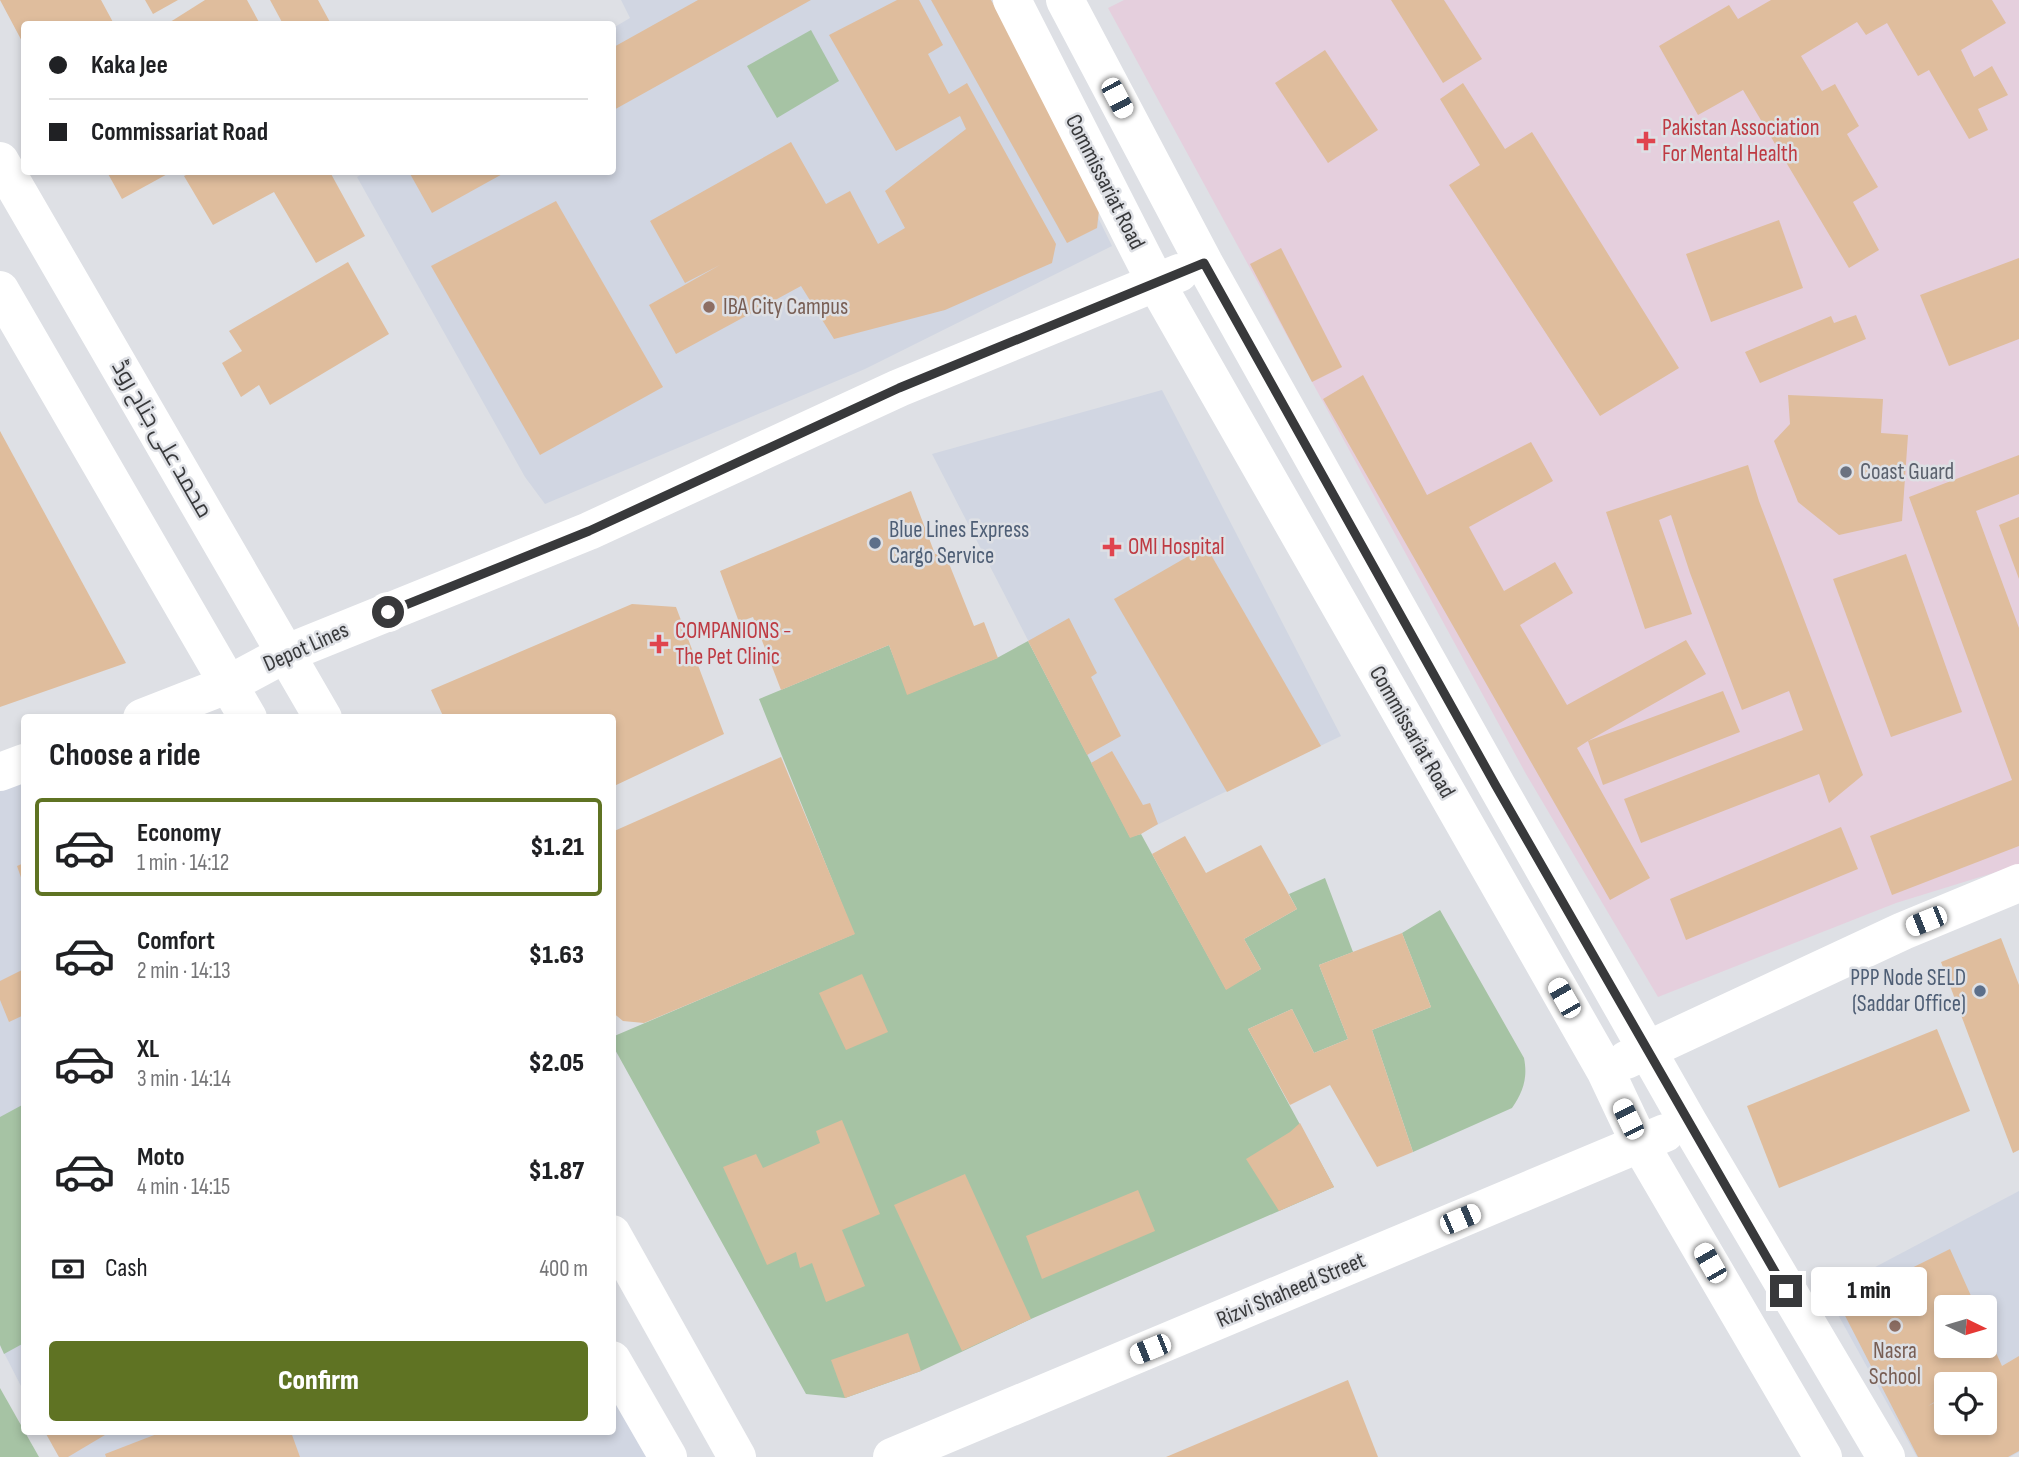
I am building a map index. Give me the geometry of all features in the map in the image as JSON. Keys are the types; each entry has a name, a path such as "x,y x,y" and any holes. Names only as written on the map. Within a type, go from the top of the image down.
{"main road":[{"name":"Commissariat Road","path":"1012,0 1156,283 1605,1070 1640,1144 1823,1457"},
{"name":"Commissariat Road","path":"1065,0 1204,263 1496,786 1786,1291 1886,1457"},
{"name":"محمد علی جناح روڈ","path":"0,161 321,714"},
{"name":"Depot Lines","path":"152,714 229,684 287,653 589,531 899,388 1204,263"},
{"path":"0,290 246,714"},
{"path":"0,772 21,764"},
{"path":"1605,1070 1903,931 2019,883"},
{"name":"Rizvi Shaheed Street","path":"892,1457 1688,1122"},
{"path":"616,1241 737,1457"},
{"path":"616,1367 668,1457"}],"shaded area":[{"name":"IBA City Campus","path":"621,0 991,0 1112,246 865,369 545,504 525,477 357,177 616,175 616,26 630,18"},
{"path":"1124,0 2019,0 2019,865 1896,903 1658,997 1526,774 1108,8"},
{"name":"OMI Hospital","path":"1162,390 1341,736 1130,838 932,454"},
{"path":"21,764 21,1386 0,1345 0,772"},
{"name":"Nasra School","path":"2019,1191 2019,1452 2010,1457 1917,1457 1826,1293"},
{"path":"616,1365 668,1457 59,1457 47,1435 616,1435"}],"green space":[{"path":"811,30 839,81 777,118 747,66"},
{"path":"1028,641 1130,837 1141,834 1226,989 1261,969 1244,939 1297,909 1289,894 1325,878 1353,952 1319,965 1348,1039 1314,1053 1292,1009 1248,1029 1334,1187 1031,1319 921,1371 845,1398 806,1394 616,1051 616,1035 854,934 759,699 889,645 908,694 997,658"},
{"path":"1440,910 1524,1058 1525,1078 1512,1108 1413,1152 1372,1030 1431,1007 1402,933"},
{"path":"21,1106 21,1345 4,1354 0,1345 0,1117"},
{"path":"0,1388 21,1425 21,1435 27,1435 39,1457 0,1457"}],"building":[{"path":"0,0 101,0 112,21 21,21 21,39"},
{"path":"145,0 178,0 153,14"},
{"path":"205,0 247,0 258,21 172,21"},
{"path":"270,0 318,0 329,21 281,21"},
{"path":"698,0 811,0 616,109 616,46"},
{"path":"897,0 919,0 943,45 928,54 949,94 967,83 1056,244 1052,263 945,310 834,339 801,286 676,354 649,305 720,265 685,283 650,221 791,142 826,204 850,191 878,244 905,228 885,191 966,129 960,116 896,151 829,35"},
{"path":"931,0 991,0 1101,194 1097,228 1067,243"},
{"path":"1391,0 1444,0 1482,59 1443,83"},
{"path":"1771,0 1992,0 2006,23 1961,50 1974,77 1992,66 2008,95 1978,109 1988,130 1969,139 1929,70 1918,76 1887,23 1866,35 1857,22 1801,56 1822,91 1835,84 1859,126 1847,134 1878,187 1853,202 1879,250 1849,268 1743,90 1698,115 1659,46 1729,5 1738,19"},
{"path":"1325,50 1378,130 1328,163 1275,83"},
{"path":"1463,83 1505,149 1532,132 1679,368 1600,416 1449,185 1480,165 1440,99"},
{"path":"109,175 166,175 122,199"},
{"path":"332,175 365,236 316,263 274,192 213,225 184,176"},
{"path":"411,175 501,175 432,213"},
{"path":"556,201 663,387 540,455 431,266"},
{"path":"1779,220 1803,288 1711,322 1686,254"},
{"path":"1281,248 1342,367 1312,382 1250,264"},
{"path":"2019,258 2019,339 1949,366 1920,295"},
{"path":"348,262 389,334 270,405 259,385 241,397 222,363 242,351 229,331"},
{"path":"1856,315 1866,339 1760,383 1745,352 1831,316 1834,323"},
{"path":"1363,375 1427,495 1531,442 1553,481 1469,527 1504,591 1555,562 1573,593 1520,625 1567,705 1686,640 1706,674 1577,748 1650,878 1610,900 1323,399"},
{"name":"Coast Guard","path":"1788,395 1883,399 1881,433 1908,435 1902,521 1839,535 1798,502 1774,441 1790,424"},
{"path":"0,431 126,663 0,707"},
{"path":"2019,455 2019,494 1976,511 2019,628 2019,846 1892,895 1870,836 2012,780 1909,497"},
{"path":"1748,465 1759,501 1863,775 1829,803 1819,774 1641,843 1624,799 1803,730 1789,691 1742,710 1671,515 1659,520 1692,614 1645,629 1606,512"},
{"path":"911,491 935,554 944,551 974,626 984,622 998,658 907,695 889,645 781,690 753,617 739,622 720,571"},
{"path":"2019,517 2019,579 1999,525"},
{"path":"1206,546 1321,746 1227,792 1114,599"},
{"path":"1906,554 1962,712 1891,737 1833,579"},
{"path":"632,604 676,607 724,734 616,785 616,714 442,714 431,690"},
{"path":"1069,618 1097,673 1091,677 1121,736 1087,755 1028,641"},
{"path":"1723,691 1740,732 1603,785 1588,741"},
{"path":"1112,751 1143,805 1150,803 1158,824 1130,838 1091,763"},
{"path":"781,757 855,934 644,1023 623,1021 616,1015 616,830"},
{"path":"1841,827 1858,869 1686,940 1670,899"},
{"path":"1185,836 1206,873 1261,845 1297,909 1244,939 1261,969 1226,990 1152,854"},
{"path":"1402,933 1431,1007 1372,1030 1413,1152 1377,1167 1330,1085 1290,1105 1248,1029 1292,1009 1314,1053 1348,1039 1319,965"},
{"path":"2001,938 2019,985 2019,1150 2013,1153 1941,962"},
{"path":"21,970 21,1016 9,1022 0,1000 0,981"},
{"path":"862,974 888,1032 846,1050 819,993"},
{"path":"1937,1029 1970,1111 1779,1188 1747,1106"},
{"path":"842,1120 880,1214 842,1230 865,1286 826,1302 812,1263 800,1268 796,1252 767,1265 723,1167 756,1154 763,1168 820,1143 816,1131"},
{"path":"1300,1123 1334,1187 1279,1211 1246,1159"},
{"path":"965,1174 1031,1319 962,1351 894,1205"},
{"path":"1138,1190 1155,1231 1042,1279 1026,1236"},
{"path":"1950,1249 1971,1295 1934,1295 1934,1358 1997,1358 1997,1355 2002,1366 2019,1356 2019,1451 2008,1457 1918,1457 1839,1304"},
{"path":"908,1333 921,1371 845,1398 831,1360"},
{"path":"1348,1380 1378,1457 1166,1457"},
{"path":"47,1435 105,1435 68,1457 59,1457"},
{"path":"154,1435 292,1435 300,1457 106,1457 105,1454"}],"place":[{"name":"Pakistan Association For Mental Health","path":"1646,141"},
{"name":"IBA City Campus","path":"709,307"},
{"name":"Coast Guard","path":"1846,472"},
{"name":"Blue Lines Express Cargo Service","path":"875,543"},
{"name":"OMI Hospital","path":"1112,547"},
{"name":"COMPANIONS - The Pet Clinic","path":"659,644"},
{"name":"PPP Node SELD (Saddar Office)","path":"1980,991"},
{"name":"Nasra School","path":"1895,1326"}],"route":[{"path":"388,612 589,531 899,388 1204,263 1496,786 1786,1291"}]}
